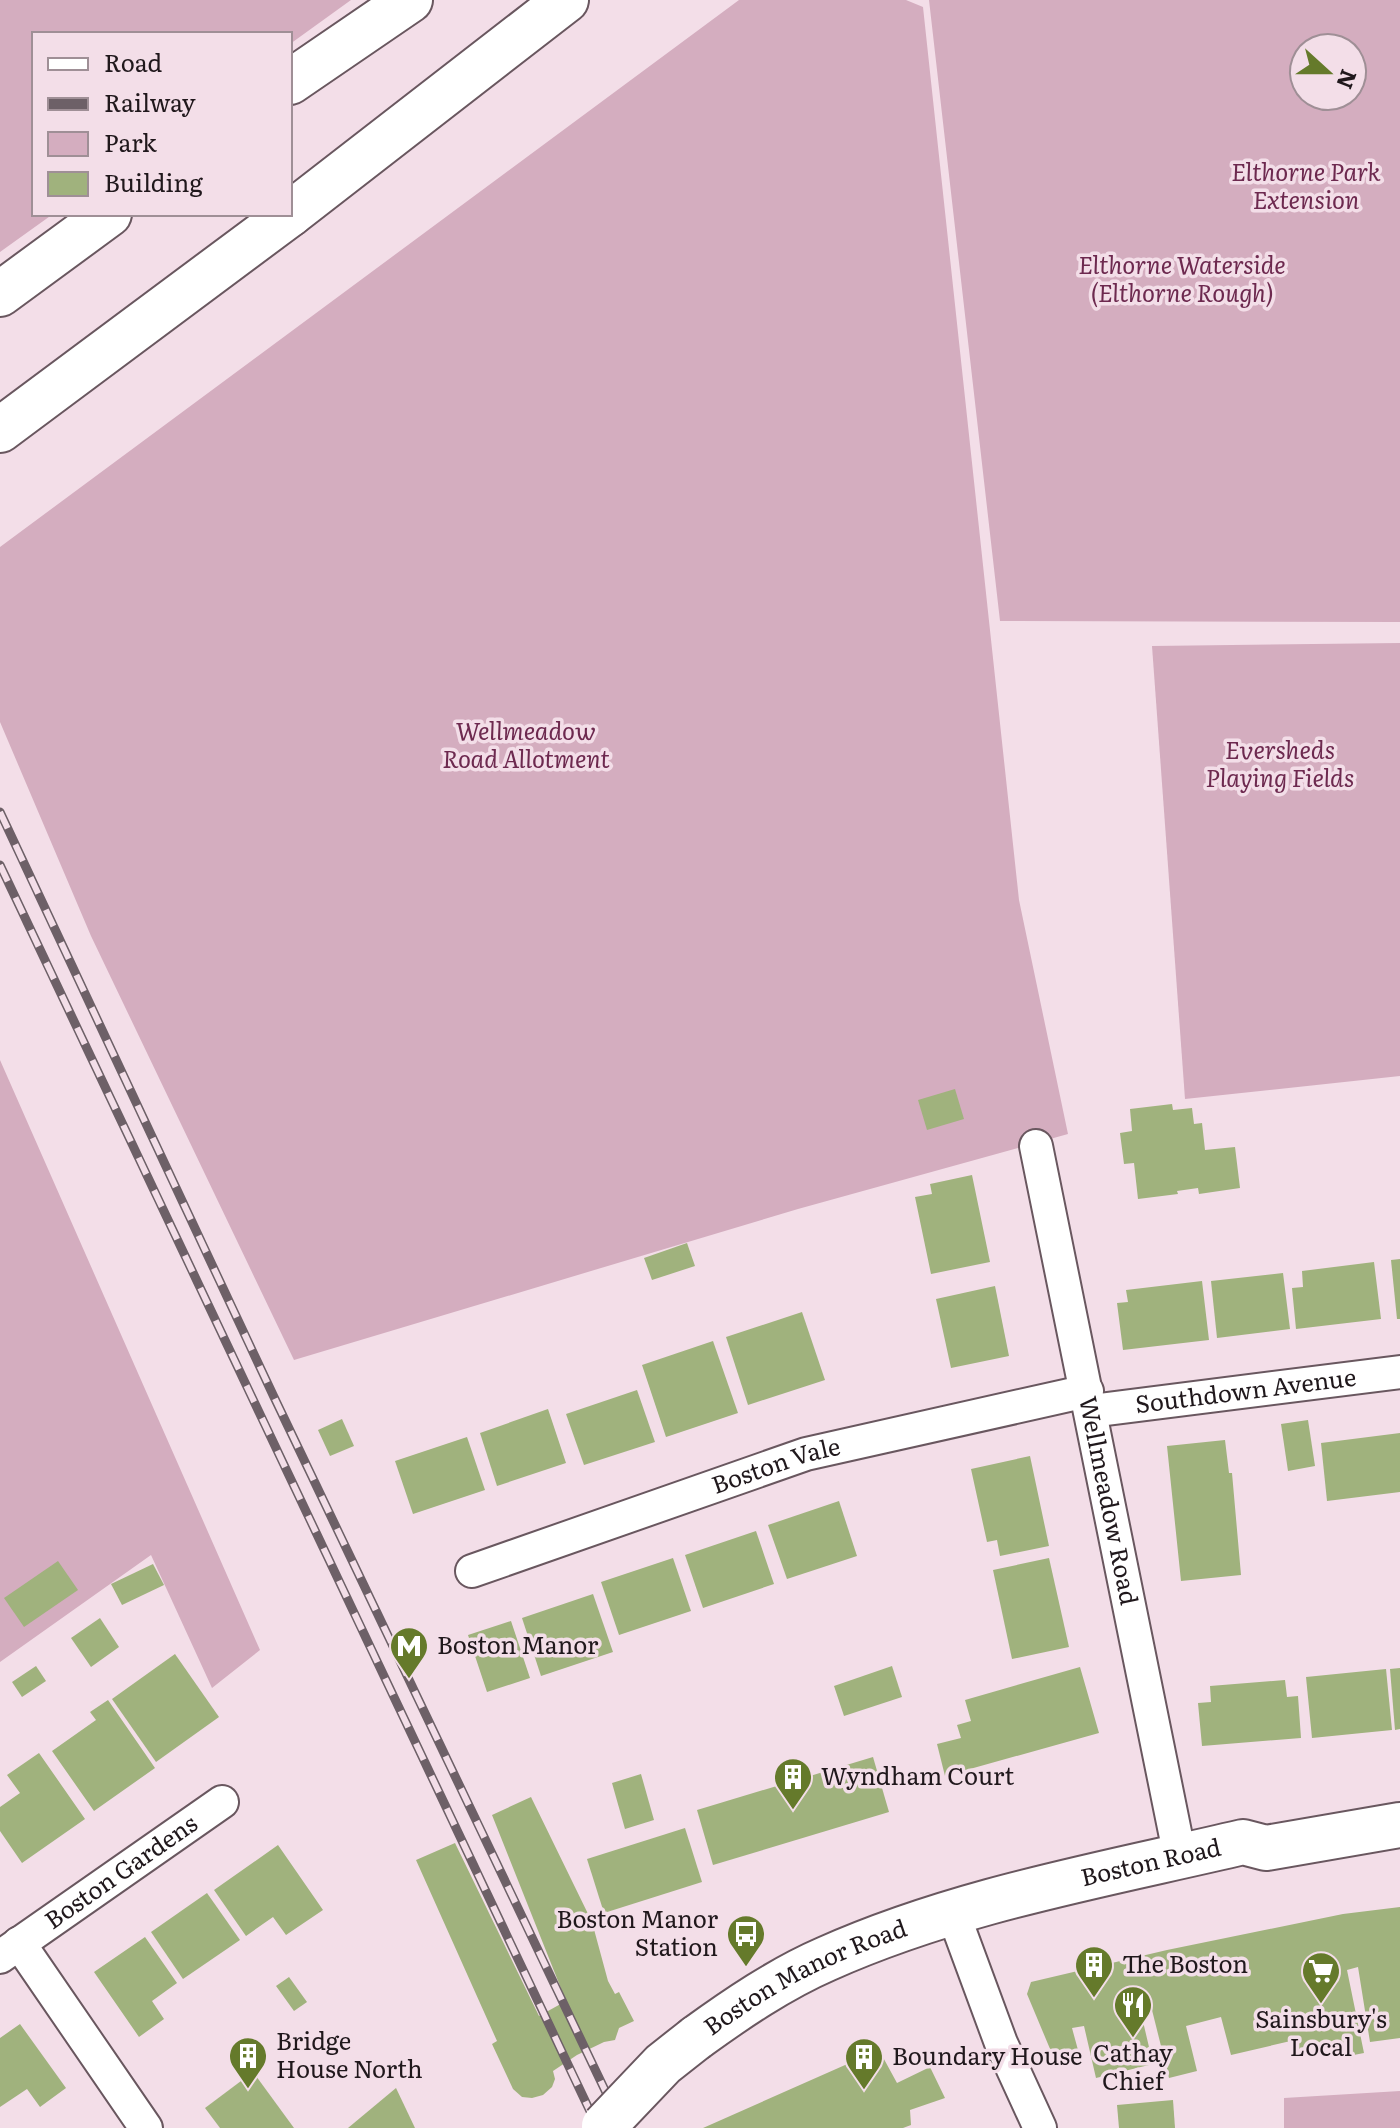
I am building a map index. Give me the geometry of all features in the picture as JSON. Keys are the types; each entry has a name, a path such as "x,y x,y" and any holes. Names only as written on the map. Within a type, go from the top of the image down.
{"main road":[{"path":"292,81 410,0"},
{"path":"292,212 566,0"},
{"path":"0,294 106,216"},
{"path":"0,430 287,216"},
{"name":"Boston Road","path":"953,1913 1078,1879 1243,1842 1266,1848 1400,1825"},
{"name":"Boston Manor Road","path":"601,2128 663,2064 737,2008 825,1959 953,1913"}],"street":[{"name":"Wellmeadow Road","path":"1036,1146 1180,1857"},
{"name":"Southdown Avenue","path":"1089,1401 1400,1372"},
{"name":"Boston Vale","path":"472,1571 806,1454 1089,1401"},
{"name":"Boston Gardens","path":"146,2128 10,1950 222,1802"},
{"path":"953,1913 1001,2043 1040,2128"}],"green space":[{"path":"0,0 351,0 292,43 292,32 32,32 32,216 50,216 0,252"},
{"name":"Wellmeadow Road Allotment","path":"739,0 906,0 923,7 1019,900 1068,1134 798,1209 294,1360 91,936 0,722 0,547"},
{"name":"Elthorne Waterside (Elthorne Rough)","path":"929,0 1400,0 1400,622 1000,621"},
{"name":"Eversheds Playing Fields","path":"1400,643 1400,1076 1185,1099 1152,646"},
{"path":"0,1060 260,1650 212,1688 151,1555 0,1662"},
{"path":"1400,2091 1400,2128 1284,2128 1284,2098"}],"building":[{"path":"955,1089 964,1119 927,1130 918,1100"},
{"path":"1172,1104 1173,1110 1192,1108 1194,1124 1202,1123 1205,1150 1235,1147 1240,1188 1199,1194 1198,1188 1138,1199 1134,1163 1124,1164 1120,1133 1132,1131 1130,1109"},
{"path":"972,1175 990,1262 931,1274 915,1197 932,1194 930,1184"},
{"path":"687,1243 695,1266 652,1280 644,1258"},
{"path":"1400,1259 1400,1319 1397,1319 1391,1260"},
{"path":"1374,1262 1381,1319 1296,1329 1292,1288 1303,1287 1302,1271"},
{"path":"1283,1273 1290,1329 1217,1338 1211,1281"},
{"path":"1202,1281 1209,1340 1123,1350 1117,1303 1128,1302 1126,1290"},
{"path":"995,1286 1009,1356 951,1368 936,1299"},
{"path":"802,1312 825,1380 748,1405 726,1337"},
{"path":"713,1341 738,1413 666,1437 642,1365"},
{"path":"637,1390 655,1442 584,1465 566,1414"},
{"path":"548,1409 566,1463 497,1486 480,1433"},
{"path":"342,1419 354,1446 330,1456 318,1430"},
{"path":"1308,1420 1315,1466 1288,1471 1281,1424"},
{"path":"1400,1433 1400,1492 1327,1501 1321,1443"},
{"path":"467,1437 485,1490 413,1514 395,1461"},
{"path":"1225,1440 1229,1473 1232,1473 1241,1575 1181,1581 1167,1446"},
{"path":"1030,1456 1049,1546 1000,1556 997,1540 987,1542 971,1469"},
{"path":"839,1501 857,1556 787,1579 768,1525"},
{"path":"756,1531 774,1584 703,1608 685,1555"},
{"path":"673,1558 691,1611 619,1635 601,1582"},
{"path":"1049,1558 1069,1647 1012,1659 993,1570"},
{"path":"58,1561 78,1590 24,1627 4,1598"},
{"path":"153,1564 164,1585 122,1605 111,1584"},
{"path":"593,1594 613,1652 541,1676 522,1618"},
{"path":"100,1618 119,1647 91,1667 71,1638"},
{"path":"511,1621 530,1678 487,1692 468,1635"},
{"path":"175,1654 219,1717 156,1762 112,1699"},
{"path":"36,1666 46,1681 22,1697 12,1682"},
{"path":"892,1666 902,1697 844,1716 834,1686"},
{"path":"1080,1667 1099,1733 945,1776 937,1744 961,1738 957,1725 971,1721 965,1700"},
{"path":"1400,1668 1400,1729 1395,1730 1390,1669"},
{"path":"1386,1669 1392,1730 1312,1738 1306,1677"},
{"path":"1285,1680 1287,1697 1298,1696 1301,1738 1202,1746 1198,1703 1211,1702 1210,1686"},
{"path":"108,1700 155,1768 94,1811 52,1751 96,1720 90,1712"},
{"path":"39,1753 85,1819 22,1863 0,1831 0,1807 20,1793 7,1775"},
{"name":"Wyndham Court","path":"873,1757 889,1812 713,1865 697,1810"},
{"path":"641,1774 654,1820 625,1829 612,1783"},
{"path":"531,1797 592,1922 608,1981 615,1994 619,1992 634,2021 619,2028 615,2040 577,2055 553,2071 555,2079 552,2087 543,2095 532,2098 522,2097 513,2089 492,2044 497,2041 416,1860 455,1843 539,2016 566,2001 492,1815"},
{"path":"685,1828 702,1882 604,1913 587,1859"},
{"path":"278,1845 323,1910 286,1935 273,1917 246,1936 214,1890"},
{"path":"207,1893 240,1940 183,1979 151,1932"},
{"path":"1400,1907 1400,2038 1370,2042 1358,1967 1347,1970 1364,2053 1333,2059 1330,2047 1297,2053 1295,2040 1231,2055 1221,2017 1186,2026 1197,2071 1169,2078 1152,2010 1141,2013 1153,2064 1096,2078 1084,2026 1072,2028 1078,2050 1053,2056 1027,1994 1031,1982 1167,1950 1343,1914"},
{"path":"145,1937 177,1983 152,2001 164,2019 139,2037 94,1972"},
{"path":"289,1977 307,2002 294,2011 276,1986"},
{"path":"20,2024 66,2088 40,2107 27,2089 0,2107 0,2038"},
{"name":"Boundary House","path":"879,2050 897,2083 930,2067 945,2098 910,2110 911,2125 903,2128 703,2128"},
{"name":"Bridge House North","path":"253,2072 294,2128 220,2128 205,2108"},
{"name":"Bridge House North","path":"396,2088 415,2128 348,2128"},
{"path":"1173,2100 1175,2128 1119,2128 1117,2105"}],"railway":[{"path":"0,812 274,1397 623,2128"},
{"path":"0,865 598,2128"}],"place":[{"name":"Boston Manor","path":"409,1680"},
{"name":"Wyndham Court","path":"793,1811"},
{"name":"Boston Manor Station","path":"746,1968"},
{"name":"The Boston","path":"1094,1999"},
{"name":"Sainsbury's Local","path":"1321,2005"},
{"name":"Cathay Chief","path":"1133,2039"},
{"name":"Bridge House North","path":"248,2090"},
{"name":"Boundary House","path":"864,2091"}],"park label":[{"name":"Elthorne Park Extension","path":"1306,187"}]}
